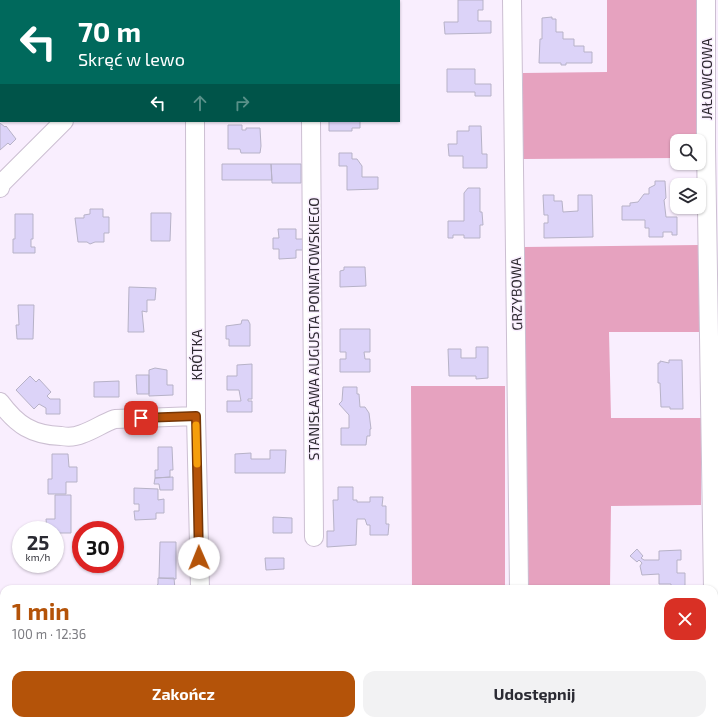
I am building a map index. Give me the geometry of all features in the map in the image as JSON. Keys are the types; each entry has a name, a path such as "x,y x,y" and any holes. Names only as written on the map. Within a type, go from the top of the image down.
{"street":[{"name":"GRZYBOWA","path":"512,0 519,585"},
{"name":"JAŁOWCOWA","path":"706,0 706,147 713,585"},
{"path":"0,188 1,184 63,122"},
{"name":"KRÓTKA","path":"196,122 196,416 200,585"},
{"name":"STANISŁAWA AUGUSTA PONIATOWSKIEGO","path":"311,122 314,537"},
{"path":"0,402 7,411 26,428 34,433 48,436 81,435 104,422 115,419 196,416"}],"shaded area":[{"path":"607,0 696,0 697,134 670,134 670,158 523,159 523,73 607,72"},
{"path":"699,245 699,332 609,332 611,418 701,418 701,505 611,506 610,585 527,585 524,247"},
{"path":"411,386 505,386 505,585 412,585"}],"building":[{"path":"458,0 483,0 483,10 478,10 478,21 491,21 491,33 445,34 444,22 458,22"},
{"path":"552,17 552,19 556,19 556,32 563,32 563,39 574,39 574,46 584,46 584,52 592,52 592,63 566,63 566,65 561,65 561,63 539,63 540,39 542,39 542,18"},
{"path":"447,69 475,69 475,84 491,84 491,96 475,96 475,92 447,92"},
{"path":"329,122 360,122 360,128 352,128 352,131 329,131"},
{"path":"0,123 5,127 6,126 16,139 10,145 8,143 0,150"},
{"path":"228,125 242,125 242,130 246,130 246,128 260,128 260,153 241,153 240,149 228,149"},
{"path":"469,126 481,126 482,154 487,154 487,168 463,168 463,156 449,156 448,144 457,144 457,131 469,131"},
{"path":"339,153 352,153 352,159 357,159 362,166 362,177 378,177 378,189 347,190 347,166 339,166"},
{"path":"222,164 271,164 272,180 222,180"},
{"path":"271,164 301,164 301,183 272,183"},
{"path":"655,181 665,181 666,198 664,200 666,217 677,217 677,235 672,235 672,232 663,232 663,237 649,237 649,228 645,228 645,220 622,220 622,206 630,206 630,203 638,202 644,194 649,194 649,188 655,185"},
{"path":"468,188 480,188 480,212 482,212 483,225 480,225 480,238 464,238 464,235 453,235 453,238 448,238 448,221 464,221 464,193"},
{"path":"543,195 554,195 554,201 562,201 563,212 578,211 578,195 592,195 593,237 544,238 544,223 548,223 548,215 544,215"},
{"path":"90,209 103,209 103,217 109,217 109,233 104,233 104,242 95,242 90,244 87,242 78,242 75,218 84,218 84,215 90,214"},
{"path":"151,213 171,213 170,241 151,241"},
{"path":"15,214 33,214 33,239 31,239 31,247 35,247 35,253 13,253 13,239 15,239"},
{"path":"278,229 296,229 296,239 303,239 303,250 296,250 296,258 279,259 279,249 273,249 273,238 279,238"},
{"path":"344,267 365,267 366,286 340,287 340,271 344,270"},
{"path":"129,287 156,288 155,300 147,300 147,312 142,311 144,332 128,332"},
{"path":"18,305 34,305 33,339 17,339 16,325 19,325"},
{"path":"242,320 248,320 250,324 250,346 229,346 229,339 226,339 226,326 241,324"},
{"path":"340,329 370,329 370,352 364,352 365,359 370,359 370,372 340,372 340,359 346,359 346,352 340,352"},
{"path":"476,347 488,347 488,378 476,379 476,376 449,376 448,349 461,349 461,358 476,358"},
{"path":"669,360 682,360 683,409 661,407 660,383 658,383 658,363 660,363 660,361 669,363"},
{"path":"252,364 252,399 248,399 248,401 252,401 252,412 227,412 227,401 241,401 239,390 227,390 227,376 237,376 237,365"},
{"path":"155,368 167,370 167,385 173,385 173,395 149,396 149,370"},
{"path":"136,375 149,375 149,394 137,394"},
{"path":"30,376 36,382 39,379 51,392 47,396 50,399 60,399 60,414 46,414 46,408 39,404 34,409 16,390"},
{"path":"119,381 119,397 94,397 94,382"},
{"path":"343,387 357,387 360,407 365,407 369,413 371,429 370,436 367,436 366,445 341,445 341,428 349,428 349,415 339,404 342,401"},
{"path":"158,447 172,447 173,470 170,470 170,477 155,478 155,470 158,470"},
{"path":"270,450 286,450 285,473 235,473 235,454 251,453 251,459 270,459"},
{"path":"52,454 68,454 69,467 77,467 77,482 66,482 66,494 48,494 48,479 52,479"},
{"path":"173,477 173,490 160,490 159,484 154,484 155,478"},
{"path":"338,487 353,487 353,500 357,500 357,502 370,502 370,497 383,497 382,506 386,506 386,524 389,524 388,535 370,535 370,525 367,525 365,519 357,519 356,545 327,547 327,531 334,531 333,500 338,500"},
{"path":"134,488 158,489 158,500 164,499 164,513 156,513 156,519 135,520 134,511 139,511 139,504 134,504"},
{"path":"55,495 71,495 71,533 64,533 64,521 46,521 46,519 55,519"},
{"path":"273,517 292,518 292,533 273,533"},
{"path":"160,542 176,542 176,579 159,578"},
{"path":"637,549 643,556 641,558 644,560 659,560 659,551 681,550 681,560 677,560 677,573 685,573 685,585 659,584 659,574 642,575 640,566 642,563 639,560 637,562 630,556"},
{"path":"265,558 284,558 284,569 266,570"},
{"path":"158,578 174,578 175,585 157,585"}],"slow traffic":[{"path":"196,425 197,464"}],"route":[{"path":"141,418 196,416 199,558"}]}
